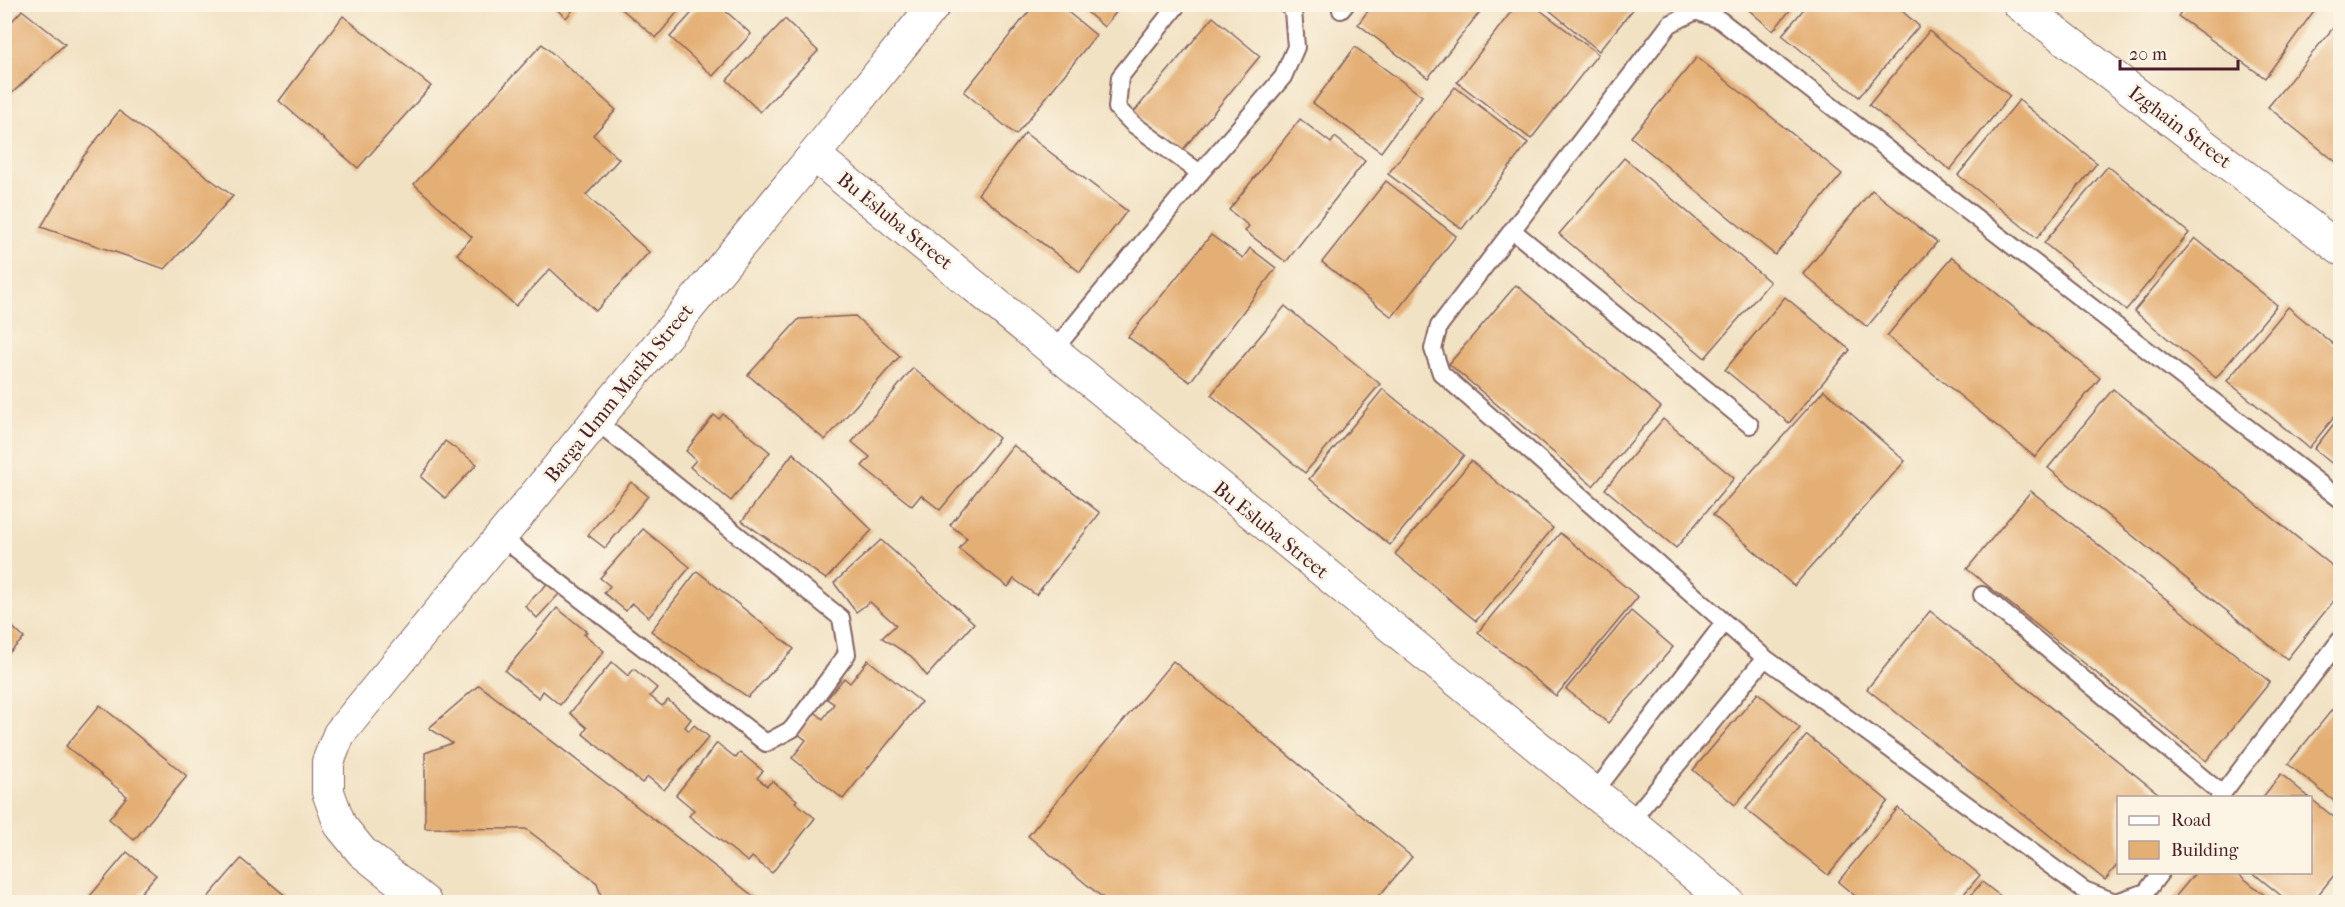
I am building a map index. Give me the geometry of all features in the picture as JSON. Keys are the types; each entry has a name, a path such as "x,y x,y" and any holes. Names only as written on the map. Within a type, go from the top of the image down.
{"street":[{"name":"Barga Umm Markh Street","path":"424,903 362,852 340,825 328,792 328,762 339,734 935,4"},
{"name":"Izghain Street","path":"2019,4 2340,249"},
{"name":"Bu Esluba Street","path":"814,155 1728,903"}],"lane":[{"path":"1178,4 1120,77 1117,108 1133,124 1200,173"},
{"path":"1053,351 1200,173 1283,77 1296,47 1293,11 1287,4"},
{"path":"2160,874 2146,892 2115,903 2084,890 1765,658 1441,373 1433,349 1439,326 1670,24 1696,11 1720,20 2340,499"},
{"path":"1512,230 1750,425"},
{"path":"501,537 766,743 792,729 848,654 841,618 596,421"},
{"path":"1982,595 2220,796 2340,640"},
{"path":"1593,794 1724,622"},
{"path":"1630,822 1765,658"}],"building":[{"path":"551,4 578,4 566,18"},
{"path":"616,4 684,4 656,38"},
{"path":"1035,4 1058,4 1096,35 1016,135 964,92"},
{"path":"1078,4 1123,4 1104,27"},
{"path":"1373,4 1486,4 1428,78 1358,24"},
{"path":"1517,4 1532,4 1598,54 1531,139 1457,82"},
{"path":"1542,4 1632,4 1635,7 1599,51"},
{"path":"1742,4 1795,4 1773,31"},
{"path":"1808,4 1894,4 1919,26 1859,97 1782,35"},
{"path":"2187,4 2311,4 2316,8 2265,78 2178,16"},
{"path":"699,5 719,5 751,34 713,76 670,37"},
{"path":"22,10 65,44 11,94 4,89 4,30"},
{"path":"343,16 431,86 358,168 279,101"},
{"path":"1213,17 1260,56 1181,152 1133,113"},
{"path":"785,19 818,51 760,112 727,80"},
{"path":"2333,28 2340,34 2340,156 2336,162 2268,107"},
{"path":"1929,31 2010,96 1950,170 1869,105"},
{"path":"542,44 616,110 593,135 619,159 586,195 649,252 596,311 550,269 516,306 457,254 472,237 414,184"},
{"path":"1355,47 1422,96 1381,152 1313,103"},
{"path":"1697,57 1842,174 1775,255 1631,137"},
{"path":"1455,87 1528,143 1462,229 1388,174"},
{"path":"2019,100 2097,163 2037,238 1958,175"},
{"path":"119,111 233,196 165,269 41,227 83,157"},
{"path":"1300,119 1331,143 1335,137 1365,161 1286,262 1245,231 1249,226 1229,210"},
{"path":"1025,133 1127,211 1080,272 978,194"},
{"path":"1624,158 1770,282 1705,358 1559,234"},
{"path":"2108,166 2189,233 2126,310 2044,243"},
{"path":"1386,181 1456,236 1392,317 1322,262"},
{"path":"1872,190 1937,242 1867,327 1803,274"},
{"path":"1211,235 1243,258 1250,248 1276,268 1190,382 1128,337"},
{"path":"2195,238 2277,305 2216,378 2134,311"},
{"path":"1952,257 2100,378 2035,457 1887,336"},
{"path":"1516,285 1661,407 1593,486 1449,364"},
{"path":"1785,297 1850,350 1789,423 1725,370"},
{"path":"1285,306 1380,384 1305,473 1211,395"},
{"path":"2288,307 2340,350 2340,410 2309,448 2227,381"},
{"path":"855,316 900,356 825,440 748,375 799,319"},
{"path":"913,368 999,438 940,510 921,495 912,506 862,466 870,457 852,442"},
{"path":"1383,389 1464,455 1390,545 1309,479"},
{"path":"2113,389 2340,572 2340,593 2287,659 2048,468"},
{"path":"1824,390 1905,461 1794,586 1713,515"},
{"path":"723,414 770,452 731,501 690,467 696,460 686,451 714,415 719,419"},
{"path":"2340,416 2340,470 2314,449"},
{"path":"1663,419 1734,478 1676,548 1605,489"},
{"path":"445,441 477,464 445,498 421,477"},
{"path":"1013,445 1100,513 1036,595 1014,579 1008,587 959,549 967,538 950,525"},
{"path":"793,453 872,530 826,579 742,521"},
{"path":"1471,461 1553,528 1476,621 1395,554"},
{"path":"631,482 648,496 605,548 588,535"},
{"path":"2031,491 2270,682 2206,761 1967,569"},
{"path":"643,529 690,567 649,617 632,603 626,611 604,593 610,586 600,578"},
{"path":"1560,533 1638,597 1556,696 1478,632"},
{"path":"881,540 974,623 927,676 911,656 882,638 896,625 870,602 856,612 834,583"},
{"path":"697,571 794,649 748,697 651,631"},
{"path":"548,583 559,594 537,618 525,606"},
{"path":"557,608 587,632 584,634 604,651 560,705 543,691 539,698 505,671"},
{"path":"1631,611 1673,647 1608,723 1566,689"},
{"path":"1930,611 2161,796 2117,796 2117,865 2105,880 1867,689"},
{"path":"4,619 24,638 4,658"},
{"path":"868,660 921,702 843,799 792,758 806,740 798,734 815,712 823,719 834,704 827,699 844,678 850,683"},
{"path":"1173,661 1412,857 1374,902 1108,902 1028,836"},
{"path":"612,662 628,676 634,669 657,688 650,696 662,706 668,700 691,719 685,727 689,731 694,725 709,737 664,790 648,777 642,783 583,734 587,728 570,713"},
{"path":"479,685 761,902 603,902 597,883 526,829 425,828 425,753 452,743 429,728"},
{"path":"1758,693 1800,728 1735,805 1693,770"},
{"path":"2340,700 2340,806 2288,764"},
{"path":"100,705 187,776 134,840 109,819 127,796 66,746"},
{"path":"1807,735 1888,801 1828,875 1746,809"},
{"path":"717,743 736,758 740,752 763,771 757,778 767,786 772,781 797,800 795,802 815,818 772,873 752,857 748,862 689,816 694,810 676,795"},
{"path":"2281,774 2308,796 2264,796"},
{"path":"2312,800 2340,822 2340,868 2312,902 2289,902 2254,874 2312,874"},
{"path":"1898,808 1980,875 1957,902 1863,902 1838,882"},
{"path":"127,852 156,875 133,902 85,902"},
{"path":"241,859 293,902 204,902"},
{"path":"2194,874 2238,874 2273,902 2171,902"},
{"path":"1982,882 2008,902 1965,902"}]}
